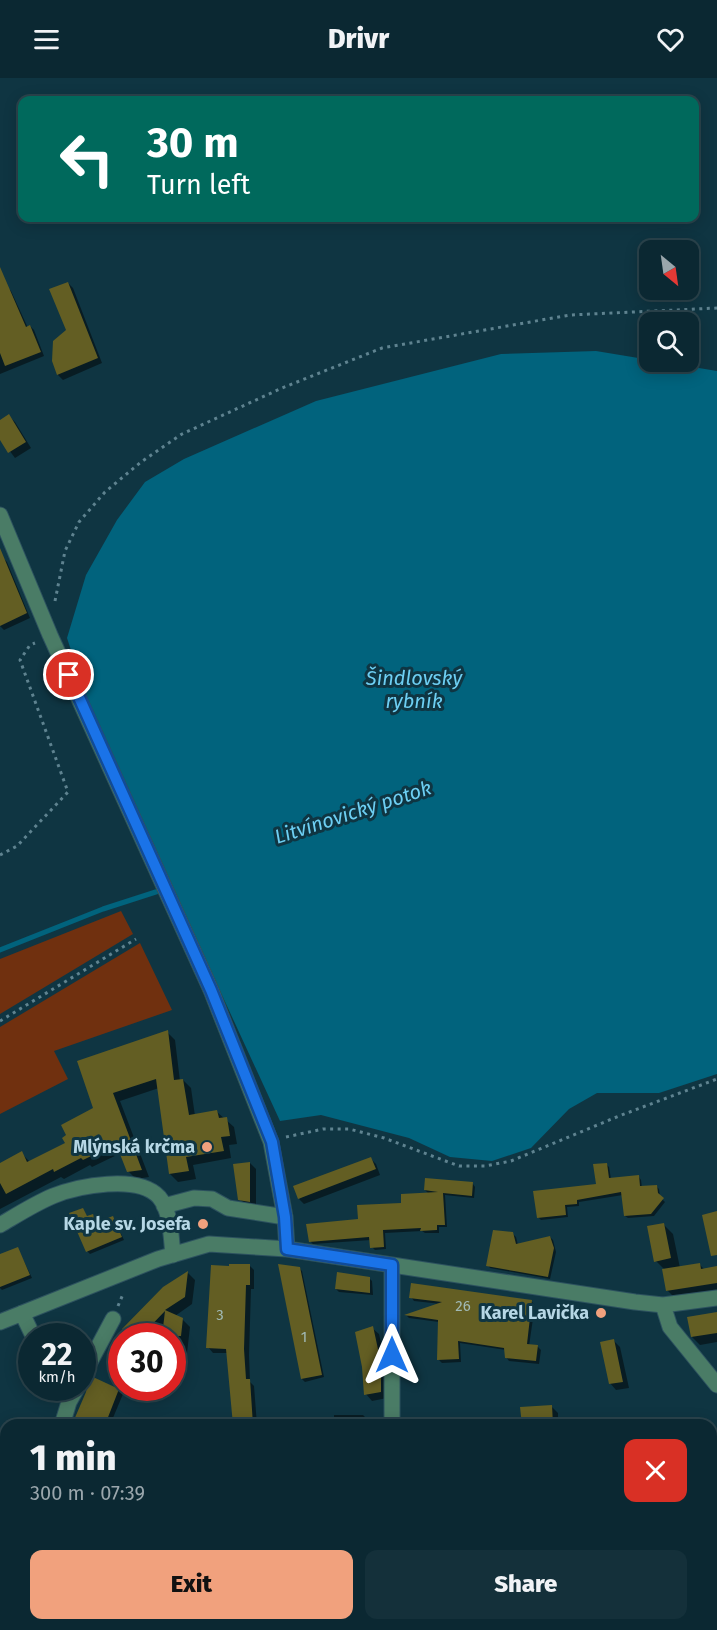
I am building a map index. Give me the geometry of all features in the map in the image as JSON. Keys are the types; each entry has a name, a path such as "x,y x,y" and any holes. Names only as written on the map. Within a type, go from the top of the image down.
{"street":[{"path":"0,515 50,635 211,990 272,1142 285,1217 287,1249"},
{"path":"0,1225 55,1196 84,1188 134,1184 159,1197 164,1206 172,1255"},
{"path":"164,1206 195,1198 212,1199 228,1208 285,1217"},
{"path":"0,1322 172,1255 209,1244 287,1249 472,1279 663,1305 717,1298"},
{"path":"392,1265 392,1419"},
{"path":"663,1305 670,1327 717,1384"},
{"path":"22,1313 27,1323"},
{"path":"96,1351 113,1319"},
{"path":"64,1419 70,1401"}],"path":[{"path":"54,604 65,552 79,522 105,492 141,462 182,434 269,394 382,348 570,315 717,308"},
{"path":"0,855 17,846 68,792 20,660 30,645 50,635"},
{"path":"0,1022 136,939"},
{"path":"272,1142 323,1129 350,1129 384,1138 459,1166 485,1166 511,1161 619,1116 717,1079"}],"shaded area":[{"path":"121,911 133,934 0,1014 0,959"},
{"path":"140,943 172,1010 54,1051 68,1079 0,1114 0,1027"}],"water":[{"name":"Šindlovský rybník","path":"596,351 639,358 639,372 699,372 699,368 717,371 717,1074 659,1093 597,1093 569,1109 531,1148 492,1161 450,1157 409,1138 321,1115 280,1121 91,711 67,638 86,575 117,520 145,482 184,459 316,401 501,354"}],"building":[{"path":"0,267 26,327 30,325 41,352 5,366 0,353"},
{"path":"68,282 98,358 57,375 52,361 53,341 66,330 49,289"},
{"path":"9,414 26,442 8,453 0,440 0,420"},
{"path":"0,548 27,613 0,626"},
{"path":"168,1030 174,1080 183,1079 189,1115 217,1110 219,1118 227,1117 230,1136 221,1137 224,1151 186,1157 189,1171 169,1174 156,1079 113,1093 142,1170 127,1172 116,1144 54,1172 53,1169 6,1194 0,1183 0,1163 22,1151 27,1162 65,1143 62,1138 66,1135 61,1125 93,1108 77,1061"},
{"path":"371,1157 376,1169 298,1199 293,1186"},
{"path":"250,1162 250,1202 238,1200 233,1164"},
{"path":"607,1163 609,1178 639,1175 640,1186 657,1185 658,1193 664,1198 651,1214 624,1216 621,1192 577,1200 577,1204 565,1205 566,1215 537,1218 533,1191 596,1184 593,1164"},
{"path":"425,1178 473,1182 472,1196 443,1193 445,1225 437,1225 437,1230 420,1231 421,1228 383,1230 384,1247 370,1248 369,1237 309,1242 306,1224 358,1219 357,1205 401,1203 401,1194 438,1192 424,1190"},
{"path":"83,1208 87,1216 93,1214 97,1222 113,1216 122,1237 86,1252 69,1213"},
{"path":"717,1211 717,1255 711,1256 702,1215"},
{"path":"664,1223 671,1258 654,1262 647,1226"},
{"path":"493,1230 513,1232 516,1244 550,1236 554,1248 548,1277 486,1266"},
{"path":"18,1247 30,1275 0,1287 0,1254"},
{"path":"700,1263 701,1269 717,1266 717,1283 666,1291 662,1269"},
{"path":"229,1264 250,1264 250,1285 246,1285 244,1349 246,1379 250,1379 253,1419 232,1419 226,1349 206,1348 211,1265 229,1266"},
{"path":"278,1264 300,1267 322,1375 301,1379"},
{"path":"188,1271 185,1297 165,1310 183,1318 182,1323 164,1323 165,1311 153,1323 128,1323 163,1287"},
{"path":"337,1272 370,1277 370,1293 335,1289"},
{"path":"411,1283 532,1300 527,1344 538,1345 536,1361 505,1358 504,1348 458,1341 459,1359 437,1360 438,1320 404,1315 442,1302 409,1298"},
{"path":"717,1312 717,1333 691,1337 687,1317"},
{"path":"373,1326 381,1363 381,1392 364,1395 362,1367 355,1332"},
{"path":"614,1339 623,1382 609,1384 600,1342"},
{"path":"96,1378 108,1384 108,1401 114,1401 107,1419 74,1419 82,1401 96,1401"},
{"path":"552,1405 553,1419 521,1419 520,1407"}],"waterway":[{"name":"Litvínovický potok","path":"0,950 103,909 165,889"}],"place":[{"name":"Mlýnská krčma","path":"207,1147"},
{"name":"Kaple sv. Josefa","path":"203,1224"},
{"name":"Karel Lavička","path":"601,1313"}],"route":[{"path":"69,675 211,990 272,1142 285,1217 287,1249 392,1265 392,1355"}]}
